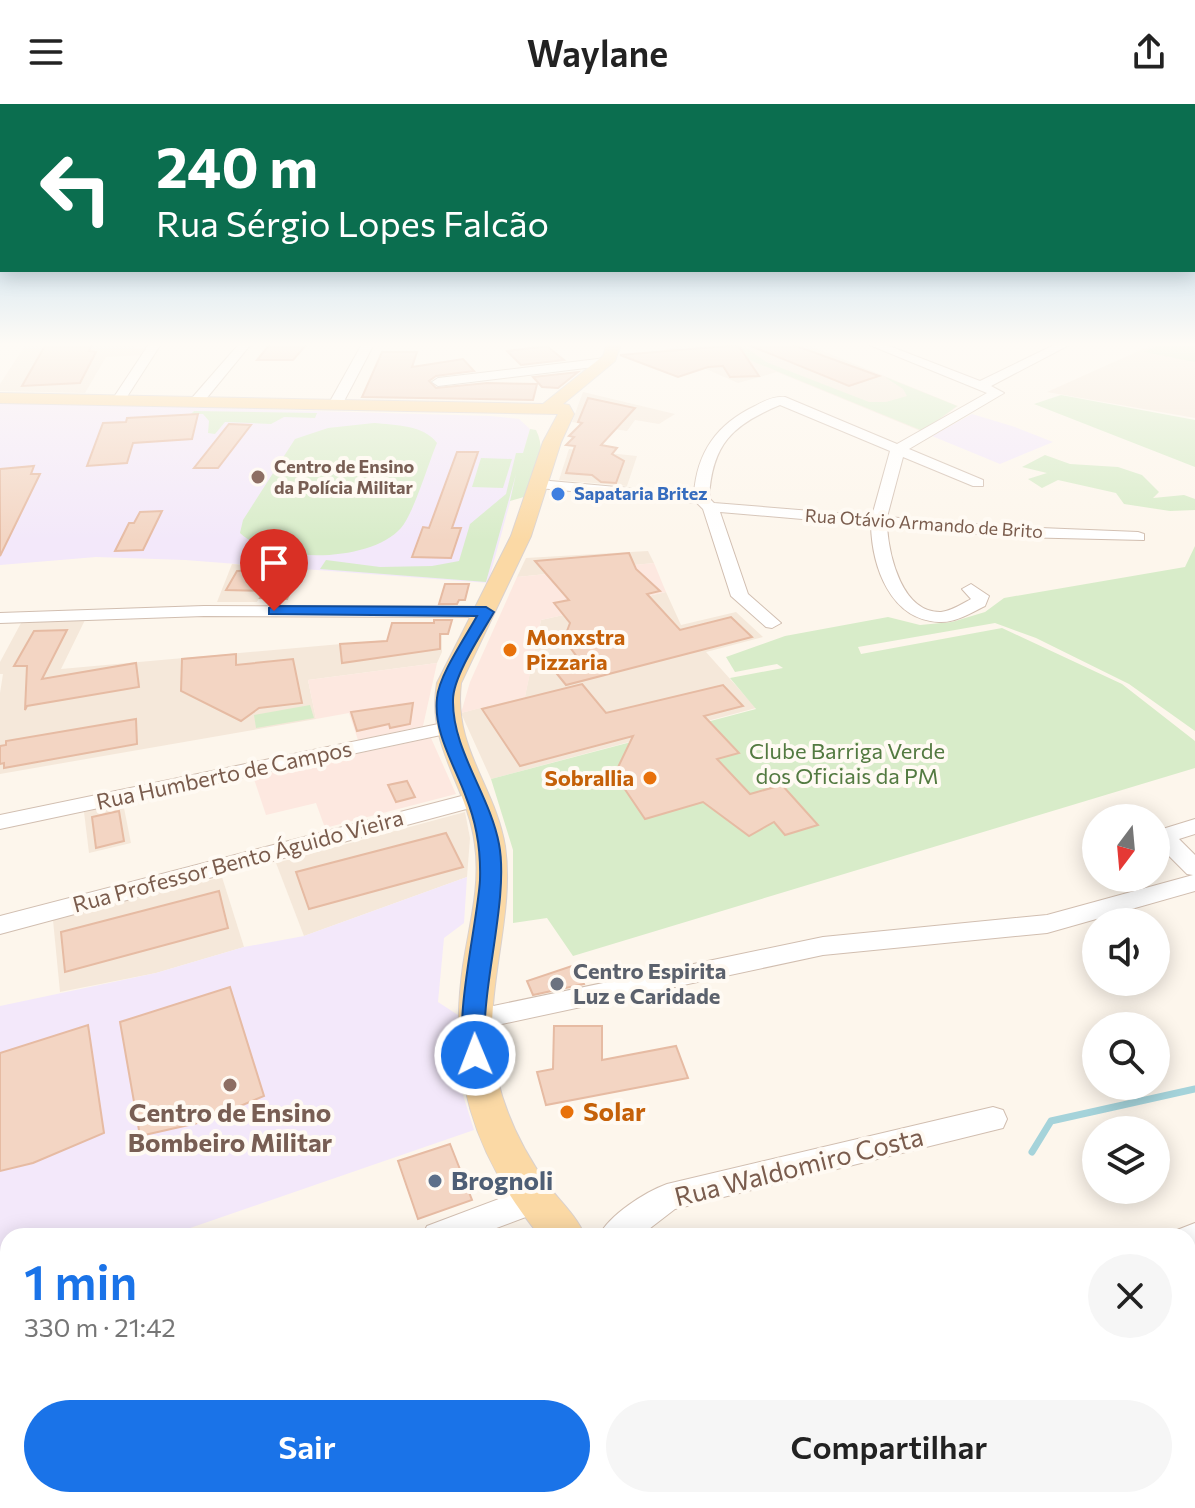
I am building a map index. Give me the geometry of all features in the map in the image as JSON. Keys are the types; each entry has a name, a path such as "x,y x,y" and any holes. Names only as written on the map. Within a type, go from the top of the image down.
{"main road":[{"path":"478,410 550,417"},
{"path":"557,410 550,417 539,484 521,536 449,683 445,699 448,728 487,829 491,862 474,1020 475,1055 492,1117 510,1157 559,1228"}],"street":[{"path":"758,410 719,436 706,459 706,503 740,596 772,623"},
{"path":"803,410 978,483"},
{"path":"960,410 930,433 898,449 878,520 890,579 909,605 927,616 950,615 979,602 980,596 971,589"},
{"name":"Rua Otávio Armando de Brito","path":"539,484 1013,532 1138,537"},
{"path":"0,618 204,611 486,612"},
{"name":"Rua Humberto de Campos","path":"0,822 448,728"},
{"name":"Rua Professor Bento Águido Vieira","path":"0,925 477,799"},
{"path":"1195,826 1163,837 1195,868"},
{"path":"474,1020 823,946 1047,924 1195,883"},
{"name":"Rua Waldomiro Costa","path":"626,1228 667,1198 993,1119"},
{"path":"459,1228 536,1199"}],"shaded area":[{"name":"Centro de Ensino da Polícia Militar","path":"0,410 263,410 490,416 519,419 530,429 488,583 185,560 96,557 0,565"},
{"path":"577,410 656,410 675,414 659,424 635,420 627,431 572,422"},
{"path":"868,410 953,410 923,432"},
{"path":"1147,410 1195,410 1195,418"},
{"path":"972,414 1053,442 1000,464 932,436"},
{"path":"569,449 637,456 627,486 559,480"},
{"path":"648,551 654,563 517,577 526,558"},
{"path":"654,563 666,592 541,620 525,697 461,713 470,682 517,577"},
{"path":"232,564 275,567 257,602 217,602"},
{"path":"666,592 681,625 736,612 763,637 706,652 756,708 491,779 461,713 525,696 541,620"},
{"path":"85,620 61,669 442,635 442,652 437,663 308,680 316,719 0,774 0,693 3,674 0,674 0,662 21,623"},
{"path":"437,663 423,726 358,740 349,713 316,719 308,680"},
{"path":"431,738 456,794 325,828 316,803 266,815 253,776"},
{"path":"123,803 131,843 89,853 84,812"},
{"path":"465,812 470,838 467,877 304,936 276,863"},
{"path":"222,877 244,947 156,973 60,992 53,920"},
{"name":"Centro de Ensino Bombeiro Militar","path":"467,877 464,923 444,938 438,1002 458,1015 455,1046 458,1079 474,1130 190,1228 0,1228 0,1006 156,973 244,947 304,936"}],"green space":[{"path":"871,410 952,410 923,431"},
{"path":"1048,410 1139,410 1195,420 1195,467"},
{"path":"194,411 317,413 315,418 284,417 271,424 225,422 215,434 208,433 209,421 203,414 191,414"},
{"path":"374,423 417,429 437,443 406,521 387,540 345,553 297,554 255,543 240,533 243,520 295,439 328,428"},
{"path":"530,429 536,430 541,446 536,479 531,495 510,501 516,474 486,582 320,569 326,560 380,567 432,566 459,561 470,524 506,494 516,453 523,453"},
{"path":"1045,455 1070,464 1118,467 1142,475 1159,492 1153,498 1184,495 1195,499 1195,510 1170,511 1124,504 1116,493 1058,480 1042,488 1028,479 1047,473 1022,467"},
{"path":"481,458 512,459 503,488 472,487"},
{"name":"Clube Barriga Verde dos Oficiais da PM","path":"1195,546 1195,731 1129,684 1036,638 995,623 858,647 861,654 1002,628 1122,684 1195,741 1195,768 573,956 547,918 513,923 513,850 491,779 756,709 730,678 783,668 777,664 735,672 726,657 785,636 888,617 920,625 952,622 985,612 1004,598 1185,567"},
{"path":"310,705 314,718 256,728 254,715"}],"building":[{"path":"583,410 634,410 601,445 617,448 612,454 624,461 616,483 601,482 592,475 566,473 575,446 566,445 574,437 569,436 582,423 578,422"},
{"path":"198,414 192,439 133,443 127,463 87,466 103,423 126,422 127,418"},
{"path":"229,424 251,425 218,468 194,468"},
{"path":"457,452 478,452 452,528 461,528 451,558 412,557 423,527 429,528"},
{"path":"34,466 31,474 40,474 0,556 0,469"},
{"path":"162,511 143,550 115,551 129,523 134,523 140,512"},
{"path":"629,553 636,569 660,591 647,594 680,630 731,617 752,637 566,685 549,664 577,657 564,639 570,623 554,603 569,600 535,561"},
{"path":"301,570 287,599 260,598 264,591 226,590 237,571"},
{"path":"445,584 469,584 465,600 459,600 457,604 439,604"},
{"path":"434,620 452,620 448,634 440,634 440,649 342,663 340,644 387,641 392,623 434,623"},
{"path":"67,630 42,679 136,663 139,687 27,706 25,710 27,666 14,666 34,631"},
{"path":"236,654 236,665 293,659 302,703 259,708 241,721 181,691 182,659"},
{"path":"582,684 606,713 723,685 743,706 704,716 739,753 717,759 750,794 782,785 818,825 785,835 774,822 749,836 703,802 645,819 622,785 609,786 633,736 520,766 482,709"},
{"path":"413,703 410,724 390,728 389,724 357,731 351,712"},
{"path":"136,719 137,744 4,768 4,763 0,764 0,746 6,745 6,741"},
{"path":"407,781 415,797 396,802 388,785"},
{"path":"119,811 124,841 96,848 92,817"},
{"path":"446,833 463,867 309,909 296,872"},
{"path":"219,891 228,928 65,972 61,932"},
{"name":"Centro Espirita Luz e Caridade","path":"575,965 584,984 533,995 527,981"},
{"path":"230,987 264,1096 202,1122 140,1136 120,1022"},
{"path":"88,1025 104,1133 33,1163 0,1171 0,1053"},
{"path":"554,1026 602,1026 602,1060 676,1046 688,1078 546,1105 537,1072 553,1069"},
{"name":"Brognoli","path":"450,1144 472,1200 418,1219 398,1161"}],"waterway":[{"path":"1032,1152 1051,1121 1195,1089"}],"place":[{"name":"Centro de Ensino da Polícia Militar","path":"258,477"},
{"name":"Sapataria Britez","path":"558,494"},
{"name":"Monxstra Pizzaria","path":"510,650"},
{"name":"Sobrallia","path":"650,778"},
{"name":"Centro Espirita Luz e Caridade","path":"557,984"},
{"name":"Centro de Ensino Bombeiro Militar","path":"230,1085"},
{"name":"Solar","path":"567,1112"},
{"name":"Brognoli","path":"435,1181"}],"route":[{"path":"274,611 486,612 449,683 445,699 452,743 477,799 490,845 490,884 474,1020 475,1055"}]}
